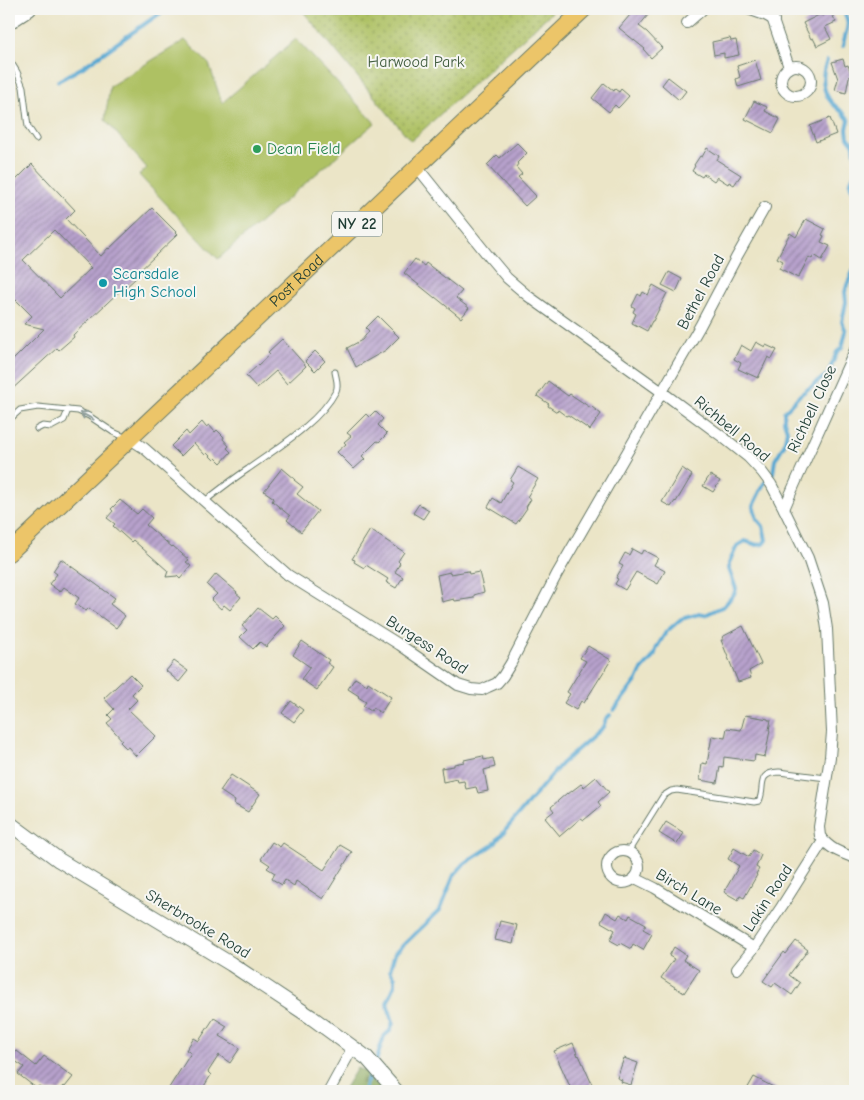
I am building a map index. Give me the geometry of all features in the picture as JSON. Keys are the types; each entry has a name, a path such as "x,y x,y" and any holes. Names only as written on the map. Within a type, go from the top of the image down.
{"main road":[{"name":"Post Road","path":"9,553 584,9"}],"street":[{"path":"9,22 30,9"},
{"path":"687,23 703,9"},
{"path":"748,9 774,20"},
{"path":"769,9 789,67"},
{"name":"Richbell Road","path":"417,167 507,278 528,296 662,392 748,457 771,484 808,558 823,603 827,629 832,732 819,826 820,836 823,841"},
{"name":"Bethel Road","path":"662,392 765,207"},
{"name":"Richbell Close","path":"784,509 855,350"},
{"name":"Burgess Road","path":"130,439 144,448 288,575 400,645 458,685 482,690 497,683 511,663 557,574 662,392"},
{"name":"Sherbrooke Road","path":"9,823 59,860 231,964 311,1017 367,1058 396,1091"},
{"path":"823,841 837,851 855,858"},
{"name":"Lakin Road","path":"737,969 754,948 823,841"},
{"name":"Birch Lane","path":"624,851 632,853 639,863 639,871 635,878 624,883 613,880 607,867 611,856 624,851"},
{"name":"Birch Lane","path":"635,878 655,888 754,948"},
{"path":"329,1091 353,1047"}],"lane":[{"path":"9,58 24,87 28,127 36,139"},
{"path":"204,502 314,419 336,390 338,385 335,372"},
{"path":"9,420 20,410 38,407 78,411 130,439"},
{"path":"37,429 43,426 51,426 64,420 68,410"},
{"path":"628,852 663,796 670,791 677,790 754,802 759,801 761,797 764,778 773,772 827,778"}],"green space":[{"name":"Harwood Park","path":"301,9 551,9 553,11 411,141"},
{"name":"Dean Field","path":"296,39 375,123 218,259 139,175 147,168 105,120 110,86 185,40 209,64 222,103"},
{"path":"357,1068 367,1072 384,1091 343,1091"}],"building":[{"path":"635,9 653,9 639,26 662,48 651,58 645,49 619,28"},
{"path":"830,11 836,22 825,27 831,39 817,46 803,23"},
{"path":"730,38 731,41 736,40 739,55 724,58 724,53 714,55 712,42"},
{"path":"843,59 845,66 848,65 852,76 849,77 846,93 835,90 838,79 832,62"},
{"path":"755,60 761,80 738,87 736,79 740,77 737,66"},
{"path":"668,77 686,91 679,100 662,85"},
{"path":"604,83 614,91 615,89 619,92 621,89 629,96 618,108 615,105 609,112 592,98"},
{"path":"754,101 767,107 765,111 780,119 773,133 745,119"},
{"path":"830,118 836,134 816,142 810,126"},
{"path":"517,143 527,153 517,163 516,167 522,174 518,177 536,196 525,206 487,165 497,155 500,158"},
{"path":"707,148 719,156 717,160 741,175 734,185 729,182 728,184 717,177 714,181 704,174 702,177 692,171 694,165"},
{"name":"Scarsdale High School","path":"32,164 75,210 66,219 101,256 152,208 178,234 134,276 136,278 73,335 74,337 59,350 57,348 9,392 9,364 44,329 24,324 32,316 16,300 9,307 9,241 14,236 9,230 9,187","holes":["54,230 91,268 60,298 23,260"]},
{"path":"806,219 825,229 821,242 830,246 822,260 814,255 812,259 809,257 798,278 779,268 783,261 777,258 790,233 796,237"},
{"path":"415,259 424,266 426,263 462,291 456,298 469,308 461,318 404,273"},
{"path":"669,272 682,279 676,292 662,285"},
{"path":"653,285 667,293 647,331 632,323 636,314 633,312 635,308 632,306 638,294 641,296 643,292 648,295"},
{"path":"378,316 399,337 386,350 356,367 347,348 362,340 369,331 366,328"},
{"path":"282,339 306,366 287,384 276,371 257,388 246,376 270,354 268,352"},
{"path":"756,342 777,350 772,359 768,357 758,378 738,369 741,363 734,359 741,345 751,351"},
{"path":"315,351 325,361 315,371 305,361"},
{"path":"548,381 568,396 570,394 601,414 590,430 568,415 566,416 558,410 557,412 537,396"},
{"path":"375,411 383,419 378,425 387,434 362,456 365,459 354,469 337,452 346,444 344,442 351,436 347,433 366,414 369,417"},
{"path":"202,422 206,427 209,425 215,432 217,430 229,446 227,448 231,452 221,463 216,458 214,460 207,453 205,455 194,443 181,456 171,446 186,431 189,435"},
{"path":"518,467 538,479 527,497 531,499 527,508 516,524 488,507 493,498 501,503 513,482 510,480"},
{"path":"282,468 303,487 297,494 318,511 301,532 287,520 290,516 272,501 274,498 264,491"},
{"path":"682,468 692,475 671,507 662,502"},
{"path":"710,475 720,481 713,492 703,486"},
{"path":"120,500 137,514 142,509 152,518 146,525 189,560 186,562 191,566 180,579 177,576 166,577 168,571 133,540 131,542 113,526 115,524 107,518 113,511 111,509"},
{"path":"419,504 429,510 423,519 413,513"},
{"path":"370,530 404,552 398,561 400,563 395,572 403,577 396,588 386,582 388,579 366,565 364,568 352,559"},
{"path":"632,549 641,554 643,550 658,558 654,565 665,571 658,584 636,572 625,590 615,584 618,579 616,578 623,566 619,564 625,553 629,555"},
{"path":"61,559 115,598 110,604 125,616 116,628 89,608 86,611 75,604 79,598 64,587 60,592 49,584 57,574 53,571"},
{"path":"468,571 469,574 479,572 484,592 474,595 474,598 442,602 437,575"},
{"path":"216,574 241,597 230,610 224,605 221,609 211,600 217,594 207,585"},
{"path":"258,608 272,619 275,616 285,626 266,647 260,642 253,649 240,637 247,630 242,626"},
{"path":"743,626 761,664 749,671 751,678 738,682 721,640 724,640 722,637"},
{"path":"302,641 329,660 327,663 333,667 317,690 301,679 310,667 293,655"},
{"path":"588,646 611,660 584,703 581,701 576,710 564,703 570,694 567,692 586,661 580,658"},
{"path":"174,661 188,671 179,682 166,671"},
{"path":"130,674 141,685 132,694 137,700 128,709 156,736 136,756 128,747 126,748 120,742 122,740 107,723 112,719 108,715 114,709 104,698"},
{"path":"355,678 367,685 368,682 391,697 381,713 373,708 371,711 363,706 366,702 348,689"},
{"path":"291,701 303,710 294,722 282,713"},
{"path":"745,715 771,720 765,757 755,755 754,761 724,757 723,768 720,767 717,783 700,780 702,763 707,764 712,736 725,738 727,728 741,730"},
{"path":"483,756 484,760 493,758 495,767 484,770 488,791 478,793 476,787 466,789 464,781 458,782 457,779 443,782 441,768 454,766 454,764 464,762 464,760"},
{"path":"231,775 260,794 248,812 234,804 235,801 220,791"},
{"path":"596,777 609,792 598,802 601,806 584,820 581,818 560,836 545,818 554,811 551,807 567,793 581,784 584,787"},
{"path":"666,822 684,833 677,844 659,833"},
{"path":"272,842 280,847 283,843 324,870 340,845 352,852 323,899 296,881 294,886 285,880 282,885 272,879 275,873 267,868 270,865 261,859"},
{"path":"734,848 749,857 753,850 761,855 756,867 759,869 757,875 744,898 740,896 738,900 724,892 739,866 728,859"},
{"path":"606,912 617,919 620,914 628,919 630,915 646,924 643,929 652,934 643,950 633,944 631,949 610,940 615,930 601,922"},
{"path":"500,921 517,925 513,944 495,940"},
{"path":"796,941 808,950 789,975 800,983 792,995 775,983 772,987 763,981 784,952 786,954"},
{"path":"674,947 686,955 683,960 699,970 684,993 661,978 674,959 669,956"},
{"path":"214,1018 227,1026 220,1036 240,1048 230,1063 219,1055 208,1072 211,1075 201,1091 167,1091 191,1053 186,1050 194,1038 199,1041"},
{"path":"573,1043 595,1091 572,1091 554,1051"},
{"path":"17,1051 36,1066 44,1056 73,1077 59,1091 46,1091 39,1086 36,1088 18,1074 24,1067 9,1057 9,1054"},
{"path":"624,1058 638,1063 631,1085 621,1082 622,1080 617,1078"},
{"path":"754,1077 781,1091 746,1091"}],"waterway":[{"path":"58,81 83,67 166,9"},
{"path":"842,9 848,24 843,46"},
{"path":"827,61 823,77 824,88 832,103 849,120 848,137 854,145 855,154"},
{"path":"855,173 850,183 855,193"},
{"path":"614,710 637,680 641,671 654,656 666,632 681,619 699,614 705,615 724,606 734,594 736,589 729,569 729,563 737,546 745,541 757,545 763,544 766,540 763,526 757,519 753,506 763,485 773,473 775,460 784,445 787,430 784,412 800,395 828,374 837,352 842,348 846,331 842,322 846,302 845,292 855,267"},
{"path":"376,1061 384,1036 390,1031 393,1022 387,1003 395,985 395,978 390,970 395,953 440,910 454,875 464,864 493,845 561,764 603,727 610,715"},
{"path":"364,1091 373,1068"}],"place":[{"name":"Dean Field","path":"257,149"},
{"name":"Scarsdale High School","path":"103,283"}]}
